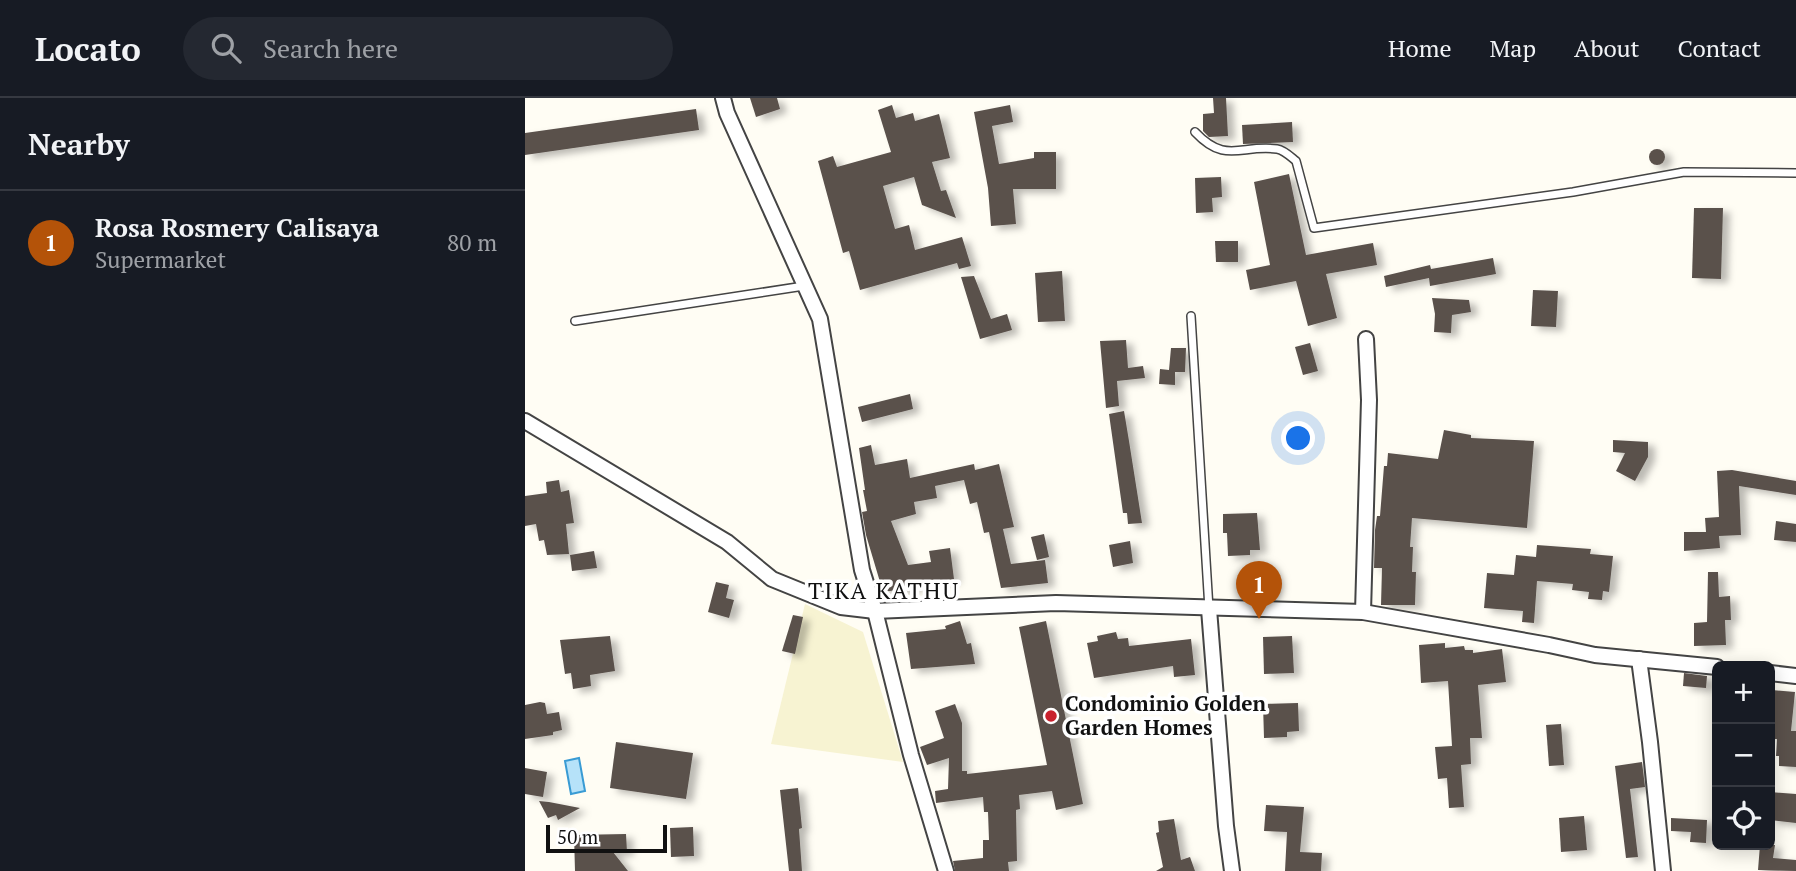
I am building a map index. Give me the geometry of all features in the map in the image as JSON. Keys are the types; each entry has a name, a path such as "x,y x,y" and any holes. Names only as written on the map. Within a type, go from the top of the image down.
{"street":[{"path":"723,98 727,113 820,319 862,570 911,755 946,871"},
{"path":"1363,612 1369,400 1366,340"},
{"path":"525,421 727,541 772,579 841,607 875,611 1056,603 1363,612 1595,655 1712,666"},
{"path":"1209,609 1226,826 1233,871"},
{"path":"1639,659 1663,871"},
{"path":"1775,674 1796,676"}],"lane":[{"path":"1195,132 1205,143 1224,152 1280,149 1296,161 1314,228 1573,192 1684,172 1796,173"},
{"path":"575,321 804,286"},
{"path":"1191,316 1209,609"}],"shaded area":[{"path":"805,604 863,632 903,762 771,744"}],"water":[{"path":"579,758 585,791 571,794 565,761"}],"building":[{"path":"750,98 777,98 780,109 756,117"},
{"path":"1213,98 1226,98 1228,136 1209,137 1203,131 1203,114 1214,113"},
{"path":"892,105 896,118 913,113 915,121 939,114 950,158 932,162 941,191 946,190 956,218 922,205 914,177 883,186 895,229 909,225 915,250 962,237 971,266 959,269 957,263 860,290 849,251 843,253 818,161 833,156 837,167 891,152 878,110"},
{"path":"1010,105 1013,122 992,126 999,164 1034,158 1034,152 1056,152 1056,189 1013,189 1016,224 991,226 988,188 974,112"},
{"path":"696,109 699,130 525,155 525,133"},
{"path":"1292,122 1293,142 1243,144 1242,125"},
{"path":"1657,149 1665,157 1657,165 1649,157"},
{"path":"1289,174 1306,255 1373,243 1377,265 1326,274 1337,318 1308,326 1296,281 1250,290 1246,270 1270,265 1254,182"},
{"path":"1221,177 1222,197 1212,198 1213,212 1196,213 1195,178"},
{"path":"1694,208 1723,208 1721,279 1692,278"},
{"path":"1215,241 1238,241 1238,262 1216,262"},
{"path":"1493,258 1496,274 1430,286 1429,278 1386,287 1384,276 1430,265 1431,269"},
{"path":"1062,271 1065,321 1038,322 1035,273"},
{"path":"974,276 991,319 1007,314 1012,330 980,339 961,277"},
{"path":"1533,290 1558,291 1556,327 1531,326"},
{"path":"1432,298 1469,300 1471,312 1452,315 1451,333 1434,332"},
{"path":"1126,340 1128,368 1143,366 1145,378 1117,381 1119,406 1106,408 1100,341"},
{"path":"1310,343 1318,371 1303,375 1295,347"},
{"path":"1171,348 1186,348 1185,372 1175,372 1175,385 1159,384 1160,369 1169,370"},
{"path":"910,394 913,409 862,422 858,407"},
{"path":"1124,411 1142,523 1128,524 1127,513 1123,513 1109,414"},
{"path":"1444,430 1471,435 1471,438 1534,441 1527,528 1412,518 1410,547 1413,547 1412,572 1416,572 1415,605 1381,605 1382,568 1374,568 1375,530 1377,516 1380,516 1384,466 1387,466 1388,453 1438,459"},
{"path":"1613,440 1648,442 1648,457 1635,481 1616,471 1625,453 1613,452"},
{"path":"871,445 875,465 907,459 910,478 974,464 975,470 999,464 1014,527 1003,529 1011,564 1045,560 1048,583 1001,588 989,532 984,533 977,502 970,504 964,480 935,486 937,498 914,502 916,514 891,521 908,565 931,562 929,551 950,548 954,579 883,592 862,512 867,511 859,448"},
{"path":"1732,470 1796,481 1796,495 1739,486 1741,535 1719,536 1720,548 1684,551 1684,532 1706,532 1705,518 1719,517 1717,471"},
{"path":"559,480 561,492 569,490 574,523 566,524 569,554 547,555 544,540 539,541 536,524 525,526 525,496 547,493 546,482"},
{"path":"1257,513 1260,550 1250,550 1250,555 1228,556 1227,533 1223,533 1223,514"},
{"path":"1776,521 1796,524 1796,542 1774,540"},
{"path":"1044,534 1049,557 1037,560 1031,537"},
{"path":"1130,541 1133,563 1113,567 1109,545"},
{"path":"1537,545 1591,549 1590,554 1613,556 1609,592 1603,591 1602,600 1588,599 1589,592 1572,590 1573,584 1537,581 1534,623 1522,622 1523,611 1484,608 1487,573 1514,575 1516,555 1536,557"},
{"path":"594,551 597,568 572,571 570,555"},
{"path":"1708,572 1718,572 1719,597 1730,596 1731,620 1725,620 1726,645 1694,646 1694,623 1707,622"},
{"path":"716,582 729,585 726,598 734,600 729,618 708,612"},
{"path":"793,615 803,617 795,654 782,651"},
{"path":"960,621 967,644 971,643 975,664 911,669 906,633 946,629 945,626"},
{"path":"1046,621 1083,804 1056,810 1052,791 1019,795 1020,809 1016,810 1017,861 1008,862 1009,871 955,871 953,861 983,858 983,840 989,840 988,812 984,812 983,797 936,803 935,791 948,789 949,758 927,765 920,747 944,738 935,711 955,704 962,723 962,771 967,771 967,774 1047,765 1019,627"},
{"path":"1116,632 1118,639 1128,638 1129,646 1191,639 1195,675 1174,677 1173,666 1094,678 1087,643 1098,641 1097,636"},
{"path":"610,636 615,671 590,675 591,686 573,689 571,673 565,674 560,640"},
{"path":"1292,636 1294,673 1264,674 1263,637"},
{"path":"1445,643 1445,648 1464,646 1465,650 1473,650 1473,653 1502,649 1506,682 1478,685 1482,738 1470,738 1471,764 1461,765 1464,807 1449,808 1447,778 1438,779 1435,747 1452,746 1448,681 1421,683 1419,645"},
{"path":"1684,673 1707,676 1706,688 1683,686"},
{"path":"1775,690 1795,692 1791,731 1796,731 1796,767 1779,766 1779,756 1776,756"},
{"path":"545,703 547,714 559,712 562,730 553,732 553,735 525,739 525,705"},
{"path":"1298,703 1299,731 1287,732 1287,737 1264,738 1263,704"},
{"path":"1561,724 1564,765 1549,766 1546,725"},
{"path":"616,742 693,753 686,799 610,788"},
{"path":"1642,762 1645,787 1630,789 1638,857 1626,858 1615,766"},
{"path":"525,768 547,772 543,797 525,794"},
{"path":"798,788 802,871 789,871 780,790"},
{"path":"1775,792 1796,794 1796,823 1775,821"},
{"path":"539,801 580,808 558,820 556,815 548,818"},
{"path":"1266,805 1304,807 1300,852 1322,853 1321,871 1285,871 1287,832 1264,831"},
{"path":"1584,816 1587,850 1561,852 1559,818"},
{"path":"1671,818 1707,820 1706,843 1690,842 1691,832 1671,831"},
{"path":"1174,819 1181,860 1190,857 1195,871 1156,871 1163,867 1156,833 1159,832 1158,821"},
{"path":"693,827 694,856 671,857 670,828"},
{"path":"626,834 627,852 613,852 628,871 575,871 574,835"},
{"path":"1760,850 1774,850 1773,858 1796,860 1796,871 1758,870"}],"place":[{"name":"Rosa Rosmery Calisaya","path":"1259,619"},
{"name":"Condominio Golden Garden Homes","path":"1051,716"}],"district":[{"name":"TIKA KATHU","path":"884,591"}]}
